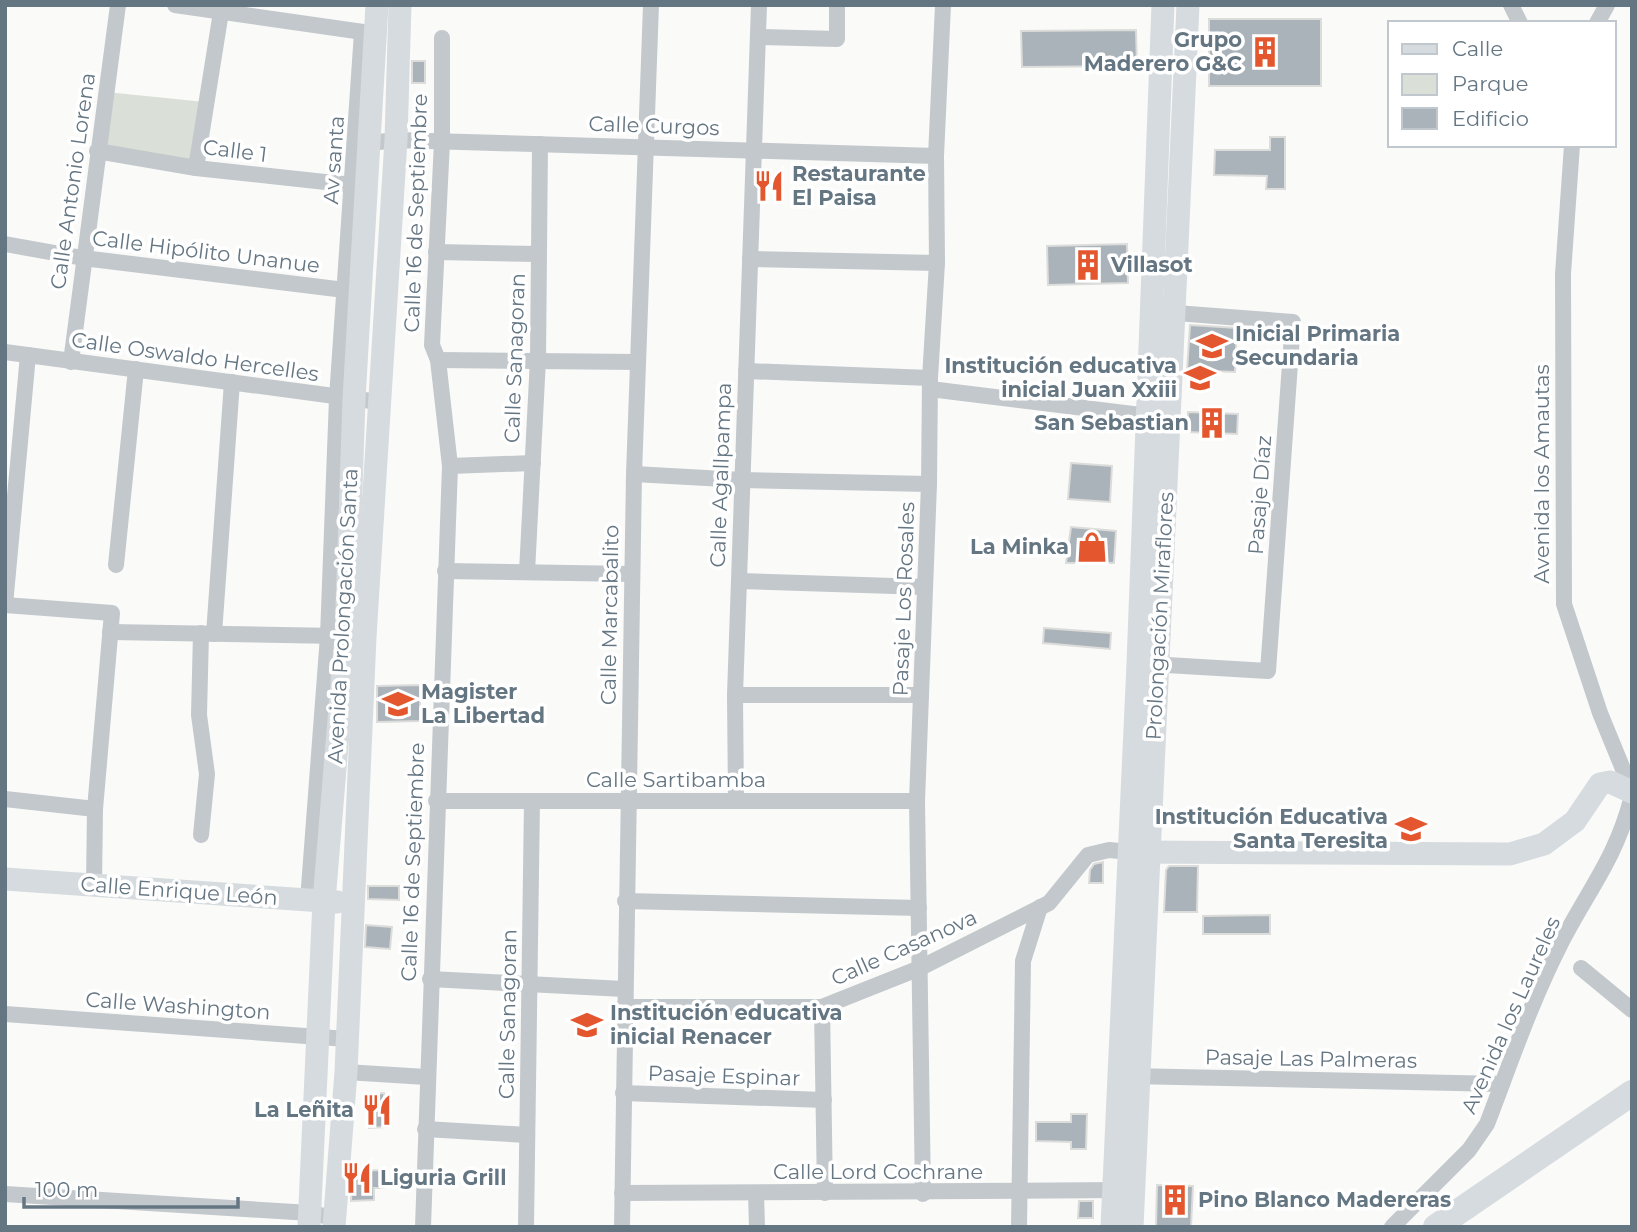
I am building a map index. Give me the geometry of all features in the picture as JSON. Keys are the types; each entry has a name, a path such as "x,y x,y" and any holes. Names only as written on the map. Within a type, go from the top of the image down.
{"main road":[{"path":"1436,1227 1632,1093"},
{"path":"1464,1227 1632,1112"}],"street":[{"name":"Calle Antonio Lorena","path":"71,362 118,5"},
{"path":"175,5 379,34"},
{"name":"Avenida Prolongación Santa","path":"310,1220 320,1038 316,901 346,636 379,402 396,140 377,5"},
{"name":"Avenida Prolongación Santa","path":"335,1222 346,1072 353,903 346,636 345,398 361,186 370,143 379,34 400,5"},
{"name":"Calle Marcabalito","path":"622,1227 623,1007 634,474 651,5"},
{"name":"Calle Agallpampa","path":"736,801 738,581 759,5"},
{"path":"758,37 837,39 837,5"},
{"name":"Pasaje Los Rosales","path":"923,1194 917,801 929,484 930,383 937,263 936,156 943,5"},
{"name":"Prolongación Miraflores","path":"1112,1227 1123,1190 1159,418 1163,5"},
{"name":"Prolongación Miraflores","path":"1159,418 1176,313 1188,5"},
{"path":"1511,5 1519,21"},
{"path":"1599,21 1607,5"},
{"path":"196,168 221,12"},
{"name":"Av santa","path":"361,186 379,34"},
{"name":"Calle 16 de Septiembre","path":"423,1227 426,1077 450,466 438,360 432,345 442,142 442,38"},
{"name":"Calle Curgos","path":"370,143 396,140 936,156"},
{"name":"Calle Sanagoran","path":"527,572 538,359 540,144"},
{"name":"Avenida los Amautas","path":"1572,147 1563,275 1564,604 1600,713 1632,793"},
{"name":"Calle 1","path":"97,151 196,168 361,186"},
{"name":"Calle Hipólito Unanue","path":"5,244 83,258 353,291"},
{"path":"436,252 539,254"},
{"path":"750,259 937,263"},
{"name":"Pasaje Díaz","path":"1148,664 1268,671 1293,322 1176,313"},
{"name":"Calle Oswaldo Hercelles","path":"5,352 379,402"},
{"path":"29,355 5,605 112,613 95,809 94,885"},
{"path":"438,360 638,362"},
{"path":"116,565 136,369"},
{"path":"746,370 930,383 1159,418"},
{"path":"201,835 207,774 199,715 232,382"},
{"path":"450,466 533,463"},
{"path":"634,474 742,480 929,484"},
{"path":"444,571 632,574"},
{"path":"738,581 925,587"},
{"path":"110,632 346,636"},
{"path":"735,695 921,695"},
{"path":"1138,853 1510,854 1544,844 1575,821 1600,785 1610,782 1632,793"},
{"name":"Avenida los Laureles","path":"1392,1227 1469,1150 1487,1124 1560,944 1611,859 1624,828 1632,793"},
{"path":"5,799 95,809"},
{"name":"Calle Sanagoran","path":"526,1227 532,801"},
{"name":"Calle Sartibamba","path":"436,802 917,801"},
{"name":"Calle Casanova","path":"623,1007 822,1007 920,968 1049,903 1088,855 1109,850 1138,853"},
{"name":"Calle Enrique León","path":"5,879 353,903"},
{"path":"625,901 919,908"},
{"path":"1019,1227 1023,961 1040,908"},
{"path":"1581,968 1632,1010"},
{"path":"430,979 624,989"},
{"path":"822,1007 825,1194"},
{"name":"Calle Washington","path":"5,1014 347,1040"},
{"path":"346,1072 426,1077"},
{"name":"Pasaje Las Palmeras","path":"1128,1076 1502,1084"},
{"name":"Pasaje Espinar","path":"623,1093 824,1100"},
{"path":"425,1129 527,1135"},
{"name":"Prolongación Miraflores","path":"1123,1190 1132,1227"},
{"name":"Calle Lord Cochrane","path":"622,1193 923,1194 1123,1190"},
{"path":"756,1193 757,1227"},
{"path":"5,1194 335,1222"}],"green space":[{"path":"106,92 205,102 196,168 97,151"}],"building":[{"name":"Grupo Maderero G&C","path":"1209,19 1321,19 1321,86 1209,86"},
{"path":"1136,30 1137,66 1022,67 1021,31"},
{"path":"412,61 425,61 425,83 412,83"},
{"path":"1270,137 1285,137 1285,189 1266,189 1267,176 1214,175 1215,150 1270,150"},
{"name":"Villasot","path":"1127,244 1128,283 1048,285 1047,246"},
{"name":"Inicial Primaria Secundaria","path":"1190,325 1237,328 1235,372 1187,370"},
{"name":"San Sebastian","path":"1188,412 1238,414 1237,434 1187,432"},
{"path":"1071,463 1112,466 1110,502 1068,499"},
{"name":"La Minka","path":"1071,527 1116,531 1114,563 1066,563"},
{"path":"1044,628 1111,633 1110,649 1043,643"},
{"name":"Magister La Libertad","path":"420,685 420,721 377,722 377,686"},
{"path":"1103,862 1103,883 1089,883 1090,870 1094,864"},
{"path":"1169,866 1198,866 1197,912 1164,912 1166,870"},
{"path":"368,886 399,886 399,900 368,899"},
{"path":"1270,915 1270,934 1203,934 1203,916"},
{"path":"366,925 392,927 390,949 365,947"},
{"name":"La Leñita","path":"384,1093 386,1127 369,1128 368,1094"},
{"path":"1071,1114 1087,1114 1086,1149 1071,1149 1071,1142 1036,1141 1036,1122 1071,1122"},
{"path":"383,1170 384,1188 374,1188 374,1200 351,1201 352,1171"},
{"name":"Pino Blanco Madereras","path":"1157,1185 1193,1186 1191,1227 1156,1227"},
{"path":"1079,1201 1093,1201 1093,1218 1078,1218"}],"place":[{"name":"Grupo Maderero G&C","path":"1265,52"},
{"name":"Restaurante El Paisa","path":"769,186"},
{"name":"Villasot","path":"1088,265"},
{"name":"Inicial Primaria Secundaria","path":"1212,346"},
{"name":"Institución educativa inicial Juan Xxiii","path":"1200,378"},
{"name":"San Sebastian","path":"1212,423"},
{"name":"La Minka","path":"1092,547"},
{"name":"Magister La Libertad","path":"398,704"},
{"name":"Institución Educativa Santa Teresita","path":"1411,829"},
{"name":"Institución educativa inicial Renacer","path":"587,1025"},
{"name":"La Leñita","path":"377,1110"},
{"name":"Liguria Grill","path":"357,1178"},
{"name":"Pino Blanco Madereras","path":"1175,1200"}]}
